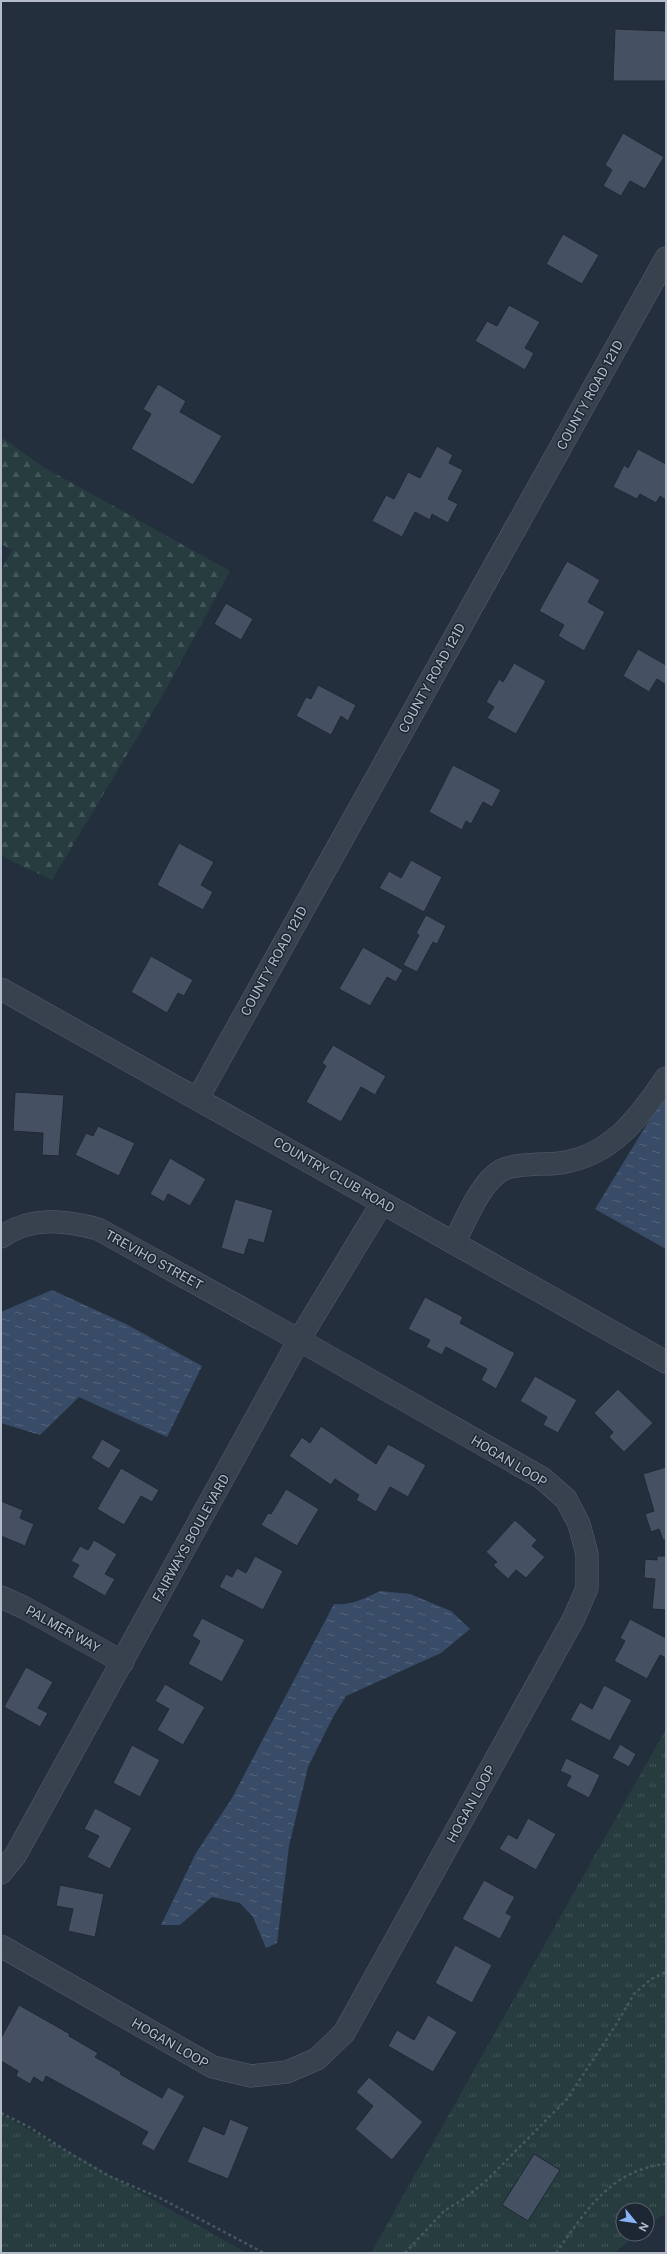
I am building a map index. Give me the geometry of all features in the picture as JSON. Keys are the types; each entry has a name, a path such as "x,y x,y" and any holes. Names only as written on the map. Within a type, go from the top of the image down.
{"street":[{"name":"COUNTY ROAD 121D","path":"198,1098 666,258"},
{"name":"COUNTRY CLUB ROAD","path":"1,989 198,1098 666,1362"},
{"path":"454,1243 485,1186 503,1170 561,1163 584,1157 610,1144 628,1129 666,1078"},
{"name":"FAIRWAYS BOULEVARD","path":"1,1873 15,1856 299,1340 382,1202"},
{"name":"TREVIHO STREET","path":"1,1237 30,1223 53,1220 72,1222 98,1229 299,1340"},
{"name":"HOGAN LOOP","path":"1,1946 213,2067 251,2076 287,2072 317,2059 344,2033 574,1618 587,1588 587,1554 580,1524 566,1499 542,1478 299,1340"},
{"name":"PALMER WAY","path":"1,1597 25,1608 123,1662"}],"path":[{"path":"405,2253 444,2210 465,2198 487,2180 567,2099 614,2028 634,1994 651,1979 666,1972"},
{"path":"1,2112 29,2127 109,2176 160,2198 264,2253"},
{"path":"556,2253 584,2212 608,2187 630,2173 648,2166 666,2164"}],"green space":[{"path":"1,437 45,468 230,571 165,691 52,880 1,856 1,570 12,550 1,544"},
{"path":"666,1729 666,2212 655,2221 655,2202 615,2202 615,2242 628,2242 614,2253 371,2253"},
{"path":"1,2114 247,2253 1,2253"}],"water":[{"path":"666,1093 666,1249 595,1209"},
{"path":"52,1290 126,1324 202,1366 167,1437 79,1397 40,1435 1,1423 1,1312"},
{"path":"380,1591 410,1594 451,1611 470,1629 441,1653 346,1696 333,1717 308,1767 289,1846 277,1943 266,1948 253,1917 240,1903 212,1897 180,1925 161,1925 196,1853 232,1798 334,1604 352,1603"}],"building":[{"path":"615,29 666,31 666,81 613,81"},
{"path":"623,133 664,157 645,189 630,181 621,196 603,186 612,170 605,165"},
{"path":"563,234 599,255 582,284 546,264"},
{"path":"509,305 540,322 525,348 534,353 525,370 475,341 487,321 497,326"},
{"path":"158,384 186,401 180,412 222,436 193,485 131,449 151,414 143,409"},
{"path":"437,446 453,455 449,463 463,470 448,499 458,504 448,523 432,514 430,520 415,512 402,537 372,521 386,495 394,499 408,472 420,478"},
{"path":"638,449 666,464 666,500 660,496 656,503 640,494 637,499 613,487 624,465 628,468"},
{"path":"567,561 600,580 588,602 605,612 584,651 558,636 564,625 539,611"},
{"path":"226,603 253,619 241,640 214,624"},
{"path":"638,649 666,665 666,685 657,679 649,692 623,676"},
{"path":"514,663 546,681 516,734 487,718 494,707 486,702 499,679 503,682"},
{"path":"318,685 356,705 348,721 341,716 331,735 296,716 306,697 311,699"},
{"path":"453,765 501,790 492,807 483,802 471,824 466,821 462,830 429,812"},
{"path":"179,843 214,862 201,885 213,892 203,910 157,885"},
{"path":"411,860 442,877 424,912 379,888 389,871 401,878"},
{"path":"426,915 446,926 437,944 433,942 417,972 403,965 419,935 416,933"},
{"path":"363,947 403,970 396,982 387,977 370,1006 339,989"},
{"path":"151,956 193,980 184,996 178,993 167,1013 131,992"},
{"path":"333,1045 386,1076 375,1095 361,1087 341,1122 306,1102 326,1066 322,1063"},
{"path":"15,1092 64,1095 59,1156 42,1155 43,1133 13,1131"},
{"path":"98,1126 135,1143 119,1176 75,1155 86,1133 93,1136"},
{"path":"170,1158 206,1179 190,1206 168,1194 164,1202 150,1194"},
{"path":"235,1199 273,1210 264,1243 249,1239 244,1255 221,1248"},
{"path":"425,1297 463,1317 460,1323 515,1353 496,1389 481,1380 487,1369 446,1347 442,1355 426,1347 430,1340 408,1329"},
{"path":"535,1376 577,1400 558,1433 543,1425 547,1417 520,1401"},
{"path":"618,1389 653,1423 624,1452 609,1437 613,1432 594,1413"},
{"path":"321,1426 376,1464 388,1444 426,1465 408,1497 390,1487 376,1512 356,1500 359,1495 335,1479 331,1485 289,1456 302,1437 310,1443"},
{"path":"102,1439 121,1450 109,1469 91,1458"},
{"path":"666,1467 666,1540 663,1540 659,1529 651,1532 645,1514 654,1511 643,1474"},
{"path":"121,1468 159,1490 152,1502 141,1496 124,1525 97,1509"},
{"path":"286,1489 319,1509 297,1546 261,1525 268,1513 271,1514"},
{"path":"1,1501 23,1510 20,1518 34,1524 25,1546 1,1536"},
{"path":"515,1520 537,1540 532,1546 545,1557 526,1578 516,1570 508,1579 493,1565 497,1562 486,1552"},
{"path":"94,1540 117,1554 105,1574 115,1579 105,1596 72,1577 79,1565 71,1561 80,1546 88,1550"},
{"path":"255,1556 283,1571 263,1610 219,1587 226,1574 232,1577 237,1568 246,1573"},
{"path":"657,1556 666,1556 666,1610 652,1609 655,1579 644,1578 645,1559 657,1560"},
{"path":"202,1618 245,1640 222,1682 188,1664 200,1641 192,1636"},
{"path":"630,1619 666,1638 666,1658 660,1655 647,1679 614,1661 625,1641 620,1638"},
{"path":"26,1667 53,1682 38,1708 48,1713 40,1727 4,1707"},
{"path":"165,1684 205,1707 183,1745 157,1730 169,1709 155,1701"},
{"path":"604,1685 632,1700 610,1741 570,1720 580,1702 592,1709"},
{"path":"620,1744 636,1754 629,1767 612,1758"},
{"path":"132,1745 160,1760 140,1797 113,1783"},
{"path":"566,1758 600,1775 589,1798 566,1786 571,1776 560,1771"},
{"path":"95,1808 132,1828 110,1869 87,1857 99,1836 84,1829"},
{"path":"528,1818 556,1834 536,1870 499,1849 508,1834 517,1839"},
{"path":"484,1880 515,1897 506,1913 512,1916 500,1939 462,1919"},
{"path":"60,1885 104,1894 95,1937 68,1931 73,1909 56,1906"},
{"path":"455,1945 492,1965 472,2003 435,1983"},
{"path":"19,2005 70,2034 69,2036 98,2053 95,2057 121,2072 120,2074 162,2098 168,2087 185,2096 154,2151 141,2144 148,2132 46,2076 43,2083 34,2077 30,2084 16,2076 18,2071 1,2061 1,2038"},
{"path":"428,2015 457,2032 433,2072 388,2046 397,2030 414,2040"},
{"path":"369,2077 423,2122 392,2160 355,2129 373,2106 356,2092"},
{"path":"230,2119 249,2127 228,2179 187,2162 203,2126 224,2135"},
{"path":"534,2154 560,2170 528,2221 502,2205"}]}
